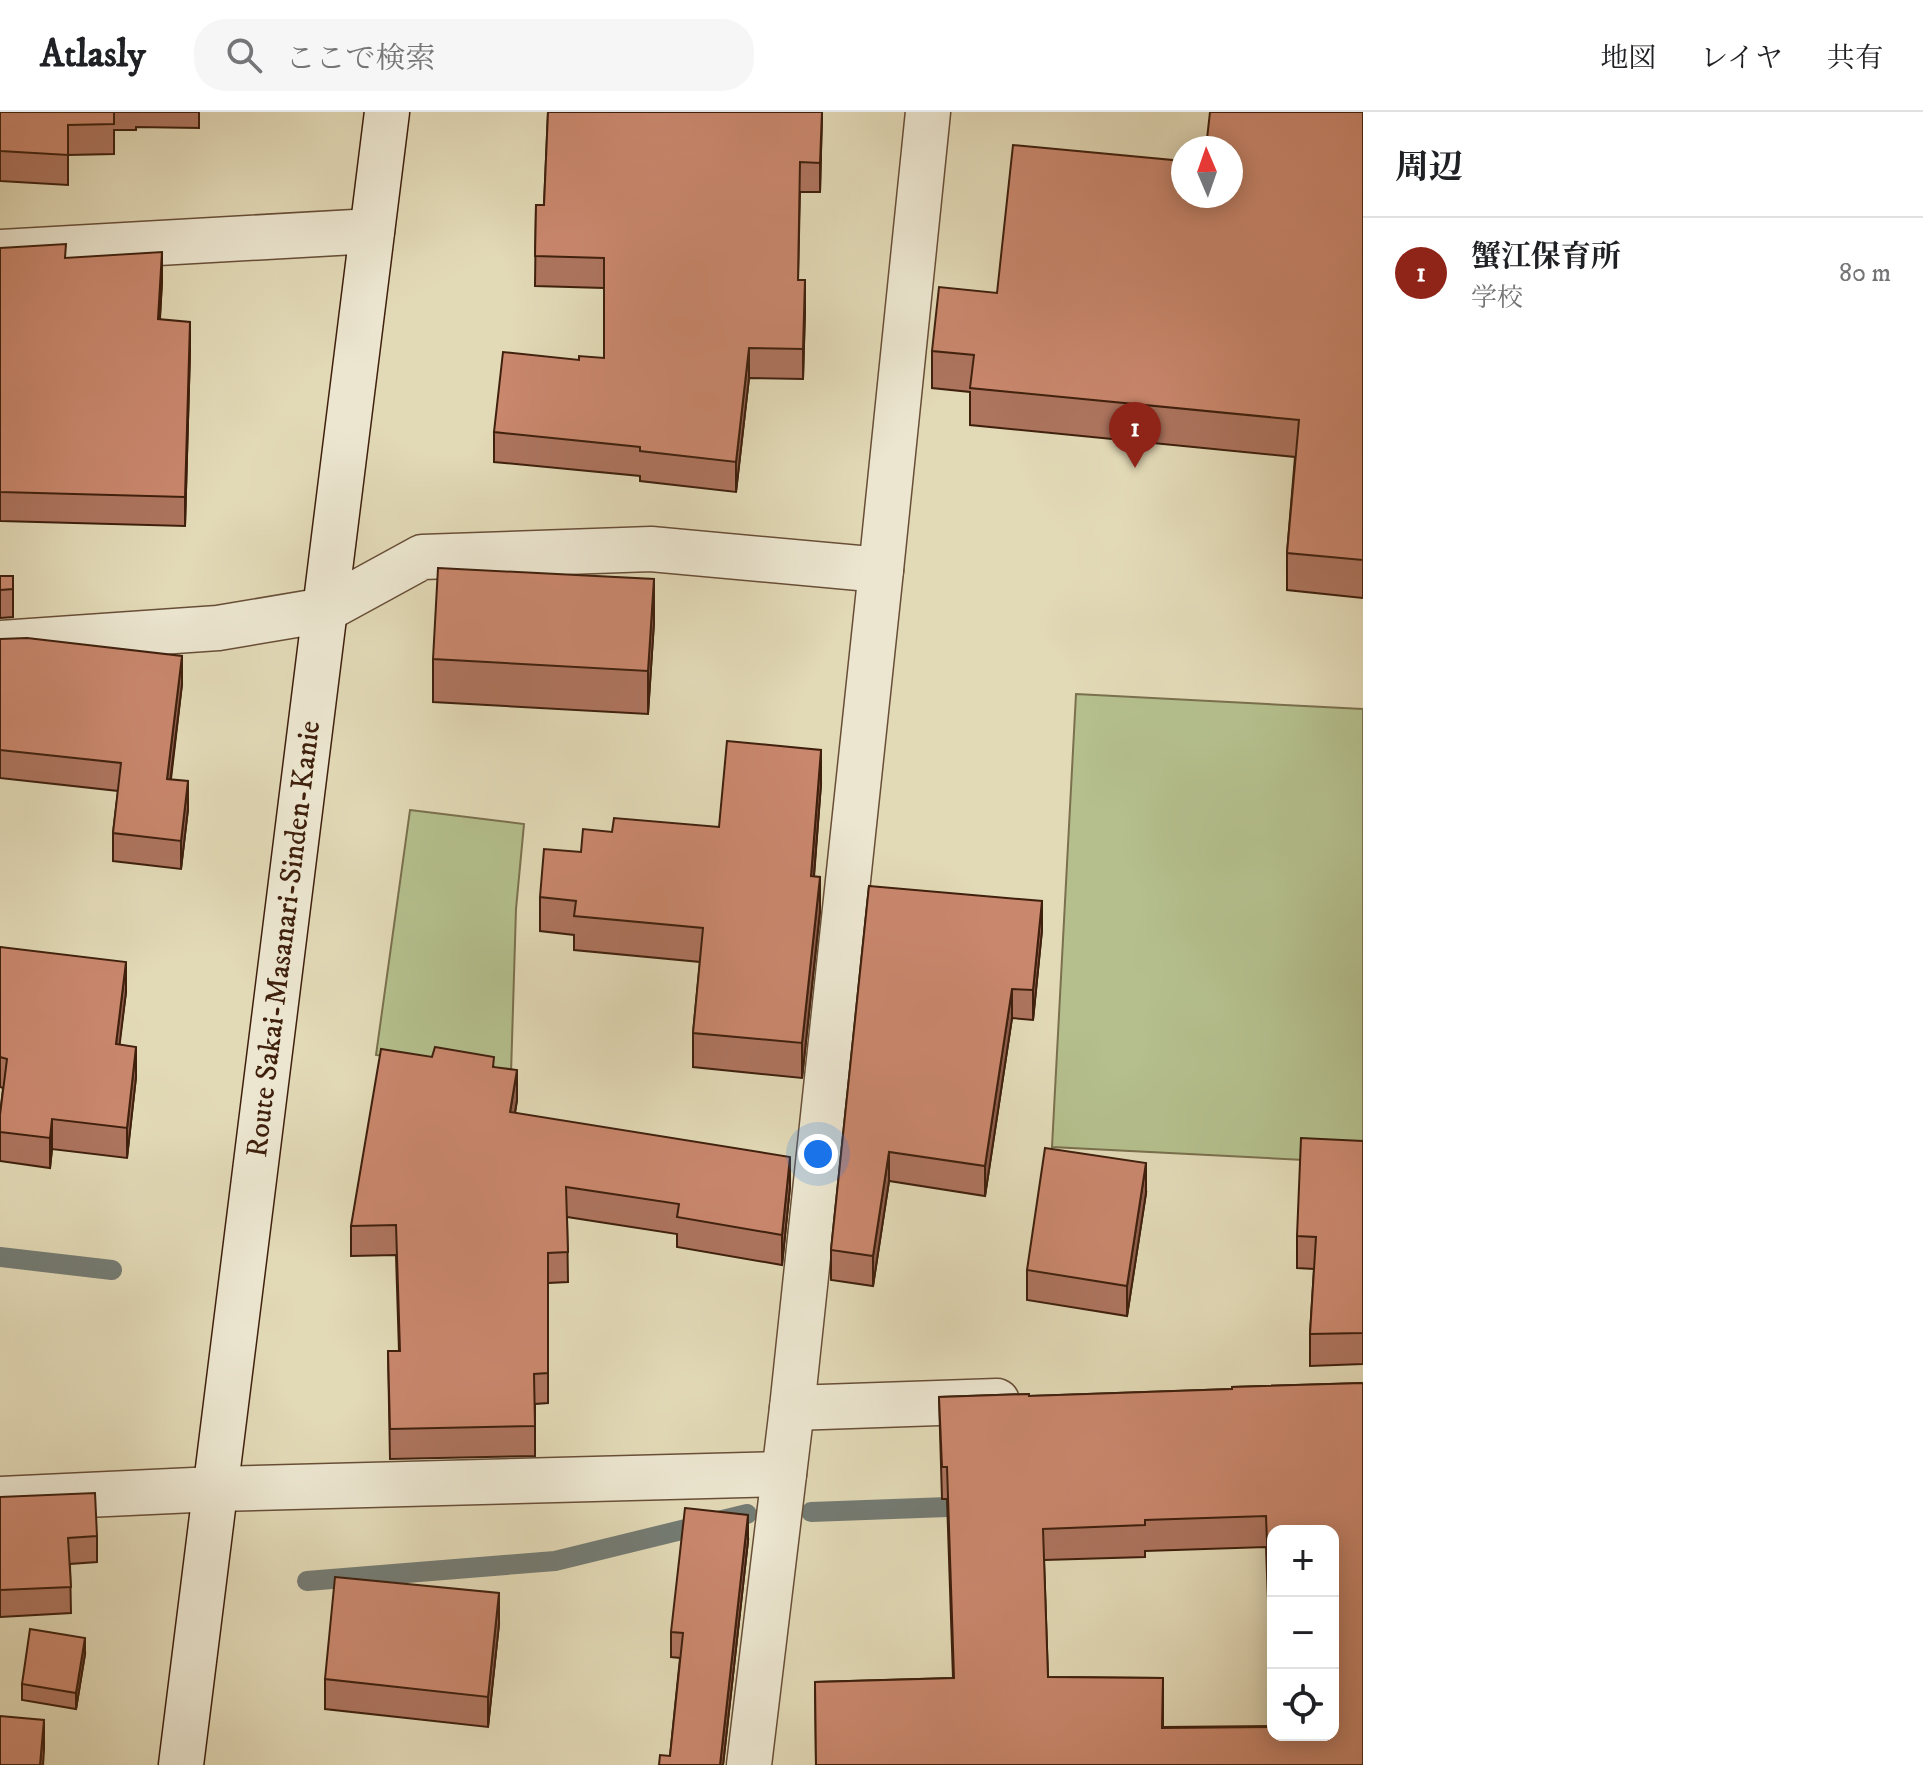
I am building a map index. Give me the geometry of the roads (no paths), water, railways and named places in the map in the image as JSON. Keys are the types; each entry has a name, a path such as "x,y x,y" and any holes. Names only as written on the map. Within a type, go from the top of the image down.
{"street":[{"name":"Route Sakai-Masanari-Sinden-Kanie","path":"181,1765 387,112"},
{"path":"749,1765 792,1408 928,112"},
{"path":"0,252 372,231"},
{"path":"0,643 218,628 325,610 422,557 651,549 881,570"},
{"path":"792,1408 1030,1400"},
{"path":"0,1499 215,1489 784,1474"}],"waterway":[{"path":"0,1257 112,1270"},
{"path":"811,1512 975,1506"},
{"path":"307,1581 555,1561 747,1514"}],"place":[{"name":"蟹江保育所","path":"1135,468"}]}
